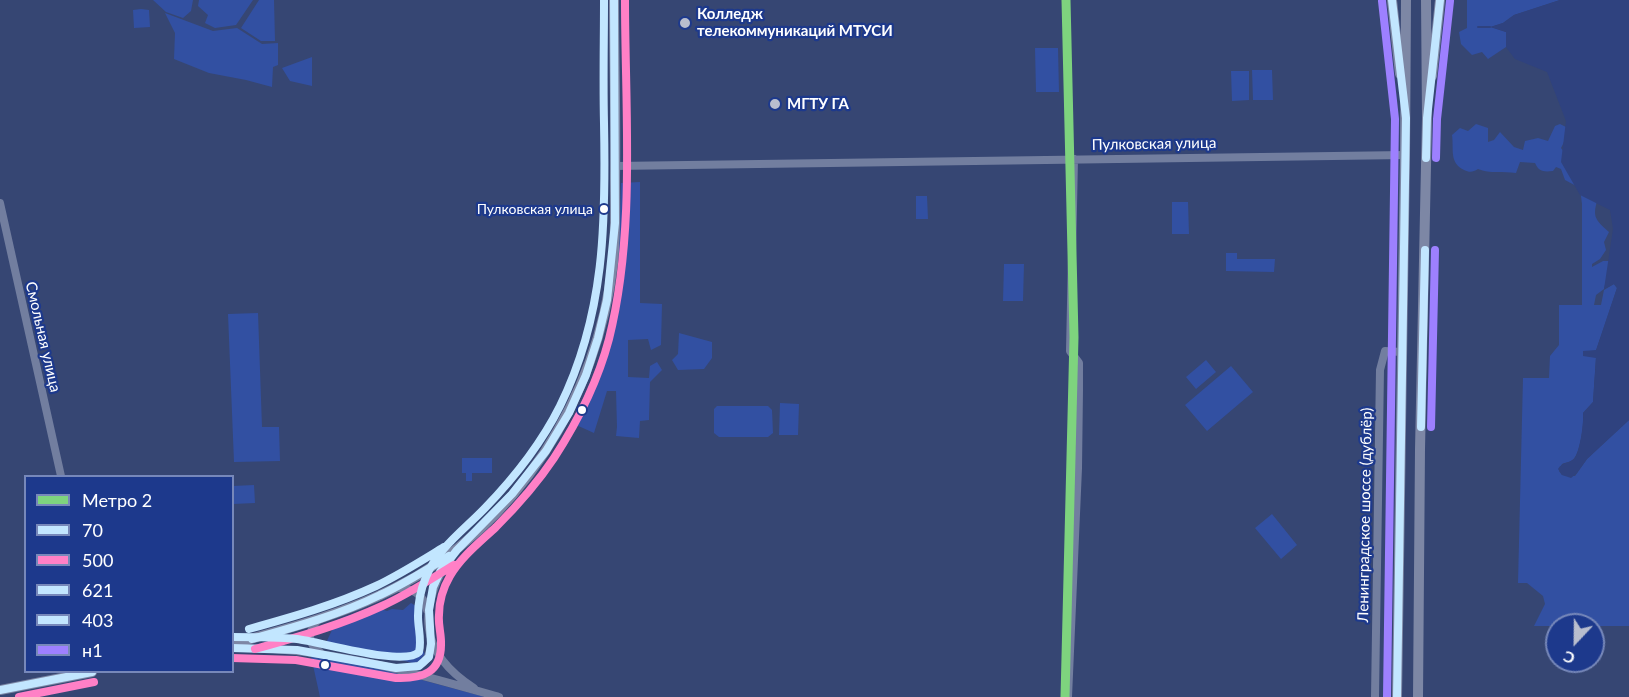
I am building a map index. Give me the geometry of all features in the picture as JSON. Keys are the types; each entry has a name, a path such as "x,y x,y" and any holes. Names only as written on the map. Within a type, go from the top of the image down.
{"main road":[{"path":"234,645 319,619 395,588 451,555 494,514 521,484 561,427 584,380 598,339 610,285 615,229 614,0"},
{"path":"1392,0 1406,118"},
{"path":"1397,697 1406,0"},
{"path":"1418,697 1420,449 1427,118 1426,0"},
{"path":"1427,118 1440,0"},
{"path":"0,690 87,673"}],"street":[{"name":"Пулковская улица","path":"615,166 1405,155"},
{"path":"1068,697 1079,390 1078,363 1070,351 1074,159"},
{"name":"Смольная улица","path":"0,203 61,475"},
{"name":"Ленинградское шоссе (дублёр)","path":"1376,697 1380,370 1385,351 1401,352"},
{"path":"428,616 433,588 451,555"},
{"path":"388,667 419,667 429,656 431,638 426,605 417,592 395,588"},
{"path":"319,619 310,630 310,641 323,654"},
{"path":"431,638 447,667 480,692"},
{"path":"234,646 276,648 323,654 388,667 499,697"}],"shaded area":[{"path":"153,0 193,0 191,11 183,18 166,12"},
{"path":"199,0 253,0 236,25 215,28 205,23 208,15 198,6"},
{"path":"259,0 274,0 275,41 261,41 241,28"},
{"path":"1467,0 1560,0 1514,15 1503,23 1491,27 1506,32 1506,47 1488,59 1482,52 1472,55 1461,44 1459,32 1467,28"},
{"path":"1560,0 1629,0 1629,420 1587,459 1571,478 1562,475 1558,469 1561,465 1574,459 1581,437 1583,413 1593,402 1596,358 1583,356 1583,351 1596,350 1617,288 1614,284 1604,289 1613,229 1610,210 1580,195 1561,162 1566,121 1547,72 1515,59 1506,47 1506,32 1490,27 1503,23 1514,15"},
{"path":"133,10 149,10 150,27 134,28"},
{"path":"165,13 213,31 237,28 262,44 278,43 278,65 273,67 272,87 209,73 174,59 175,33"},
{"path":"1035,48 1058,48 1059,92 1036,92"},
{"path":"312,57 312,86 290,81 282,68"},
{"path":"1252,70 1272,70 1273,100 1253,100"},
{"path":"1231,71 1249,71 1249,100 1232,101"},
{"path":"1476,124 1488,128 1488,142 1494,140 1500,132 1514,147 1523,150 1525,141 1538,138 1548,141 1555,126 1560,124 1566,127 1567,136 1561,148 1598,197 1596,216 1609,232 1604,242 1606,250 1600,259 1592,264 1592,267 1603,261 1611,261 1604,289 1596,295 1594,305 1601,305 1604,290 1614,284 1617,288 1596,351 1583,351 1596,357 1593,402 1583,413 1582,435 1577,453 1572,460 1562,464 1559,471 1562,475 1575,476 1587,459 1629,420 1629,626 1605,626 1605,613 1545,613 1545,626 1534,626 1545,604 1543,596 1527,583 1518,583 1523,378 1549,378 1550,356 1559,345 1559,305 1582,305 1582,204 1580,188 1565,180 1561,169 1556,167 1553,171 1544,171 1540,170 1535,163 1520,162 1516,173 1478,169 1470,172 1459,167 1454,160 1452,135 1460,128 1468,131"},
{"path":"640,182 640,303 662,304 661,345 651,350 648,339 628,340 628,377 649,378 650,366 657,362 662,370 650,382 649,420 640,421 639,438 616,436 616,391 607,391 594,433 574,424 592,388 611,318 618,281 621,183"},
{"path":"916,196 927,196 928,219 916,219"},
{"path":"1172,202 1188,202 1189,234 1172,234"},
{"path":"1226,253 1237,253 1237,259 1275,259 1274,272 1226,271"},
{"path":"1004,264 1024,264 1023,301 1003,301"},
{"path":"258,313 262,427 279,427 280,461 234,462 228,314"},
{"path":"679,333 712,342 712,358 704,369 678,370 672,360 678,354"},
{"path":"1206,360 1216,372 1196,389 1186,377"},
{"path":"1231,366 1253,392 1207,431 1185,405"},
{"path":"780,403 799,404 798,435 779,435"},
{"path":"717,406 768,406 772,410 773,433 768,437 719,437 714,433 714,409"},
{"path":"462,458 492,458 492,473 472,473 472,481 466,481 466,473 462,473"},
{"path":"254,485 255,503 234,504 234,486"},
{"path":"1272,514 1297,545 1281,559 1255,528"},
{"path":"411,603 421,609 415,630 417,641 425,654 418,662 413,663 350,648 344,650 324,647 333,628 344,617 374,607 387,611 403,610"},
{"path":"311,656 370,666 485,697 320,697"}],"waterway":[{"path":"1478,27 1490,27"}],"metro line":[{"name":"2","path":"1065,697 1074,337 1066,0"}],"transit line":[{"name":"621","path":"234,637 297,639 397,657 411,656 419,652 419,601 431,567 444,548 506,485 536,447 560,406 575,372 586,337 600,268 603,232 604,0"},
{"name":"70","path":"234,648 297,650 396,668 419,666 429,657 431,644 429,610 433,587 440,572 457,550 512,494 546,451 569,413 586,375 598,338 607,300 615,223 614,0"},
{"name":"500","path":"234,658 296,660 396,678 422,675 429,672 438,661 441,642 440,605 454,569 512,511 554,458 586,400 609,339 623,256 626,214 625,0"},
{"name":"403","path":"1392,0 1406,118 1397,697"},
{"name":"403","path":"1426,158 1427,118 1440,0"},
{"name":"н1","path":"1382,1 1395,119 1387,697"},
{"name":"н1","path":"1436,158 1437,119 1450,1"},
{"name":"403","path":"1421,427 1425,250"},
{"name":"н1","path":"1431,427 1435,250"},
{"name":"621","path":"249,629 361,593 444,547"},
{"name":"70","path":"252,639 349,609 406,582 449,556"},
{"name":"500","path":"255,649 367,613 401,597 454,565"},
{"name":"70","path":"0,690 87,673"},
{"name":"500","path":"19,697 94,682"}],"place":[{"name":"Колледж телекоммуникаций МТУСИ","path":"685,23"},
{"name":"МГТУ ГА","path":"775,104"},
{"name":"Пулковская улица","path":"604,209"}]}
